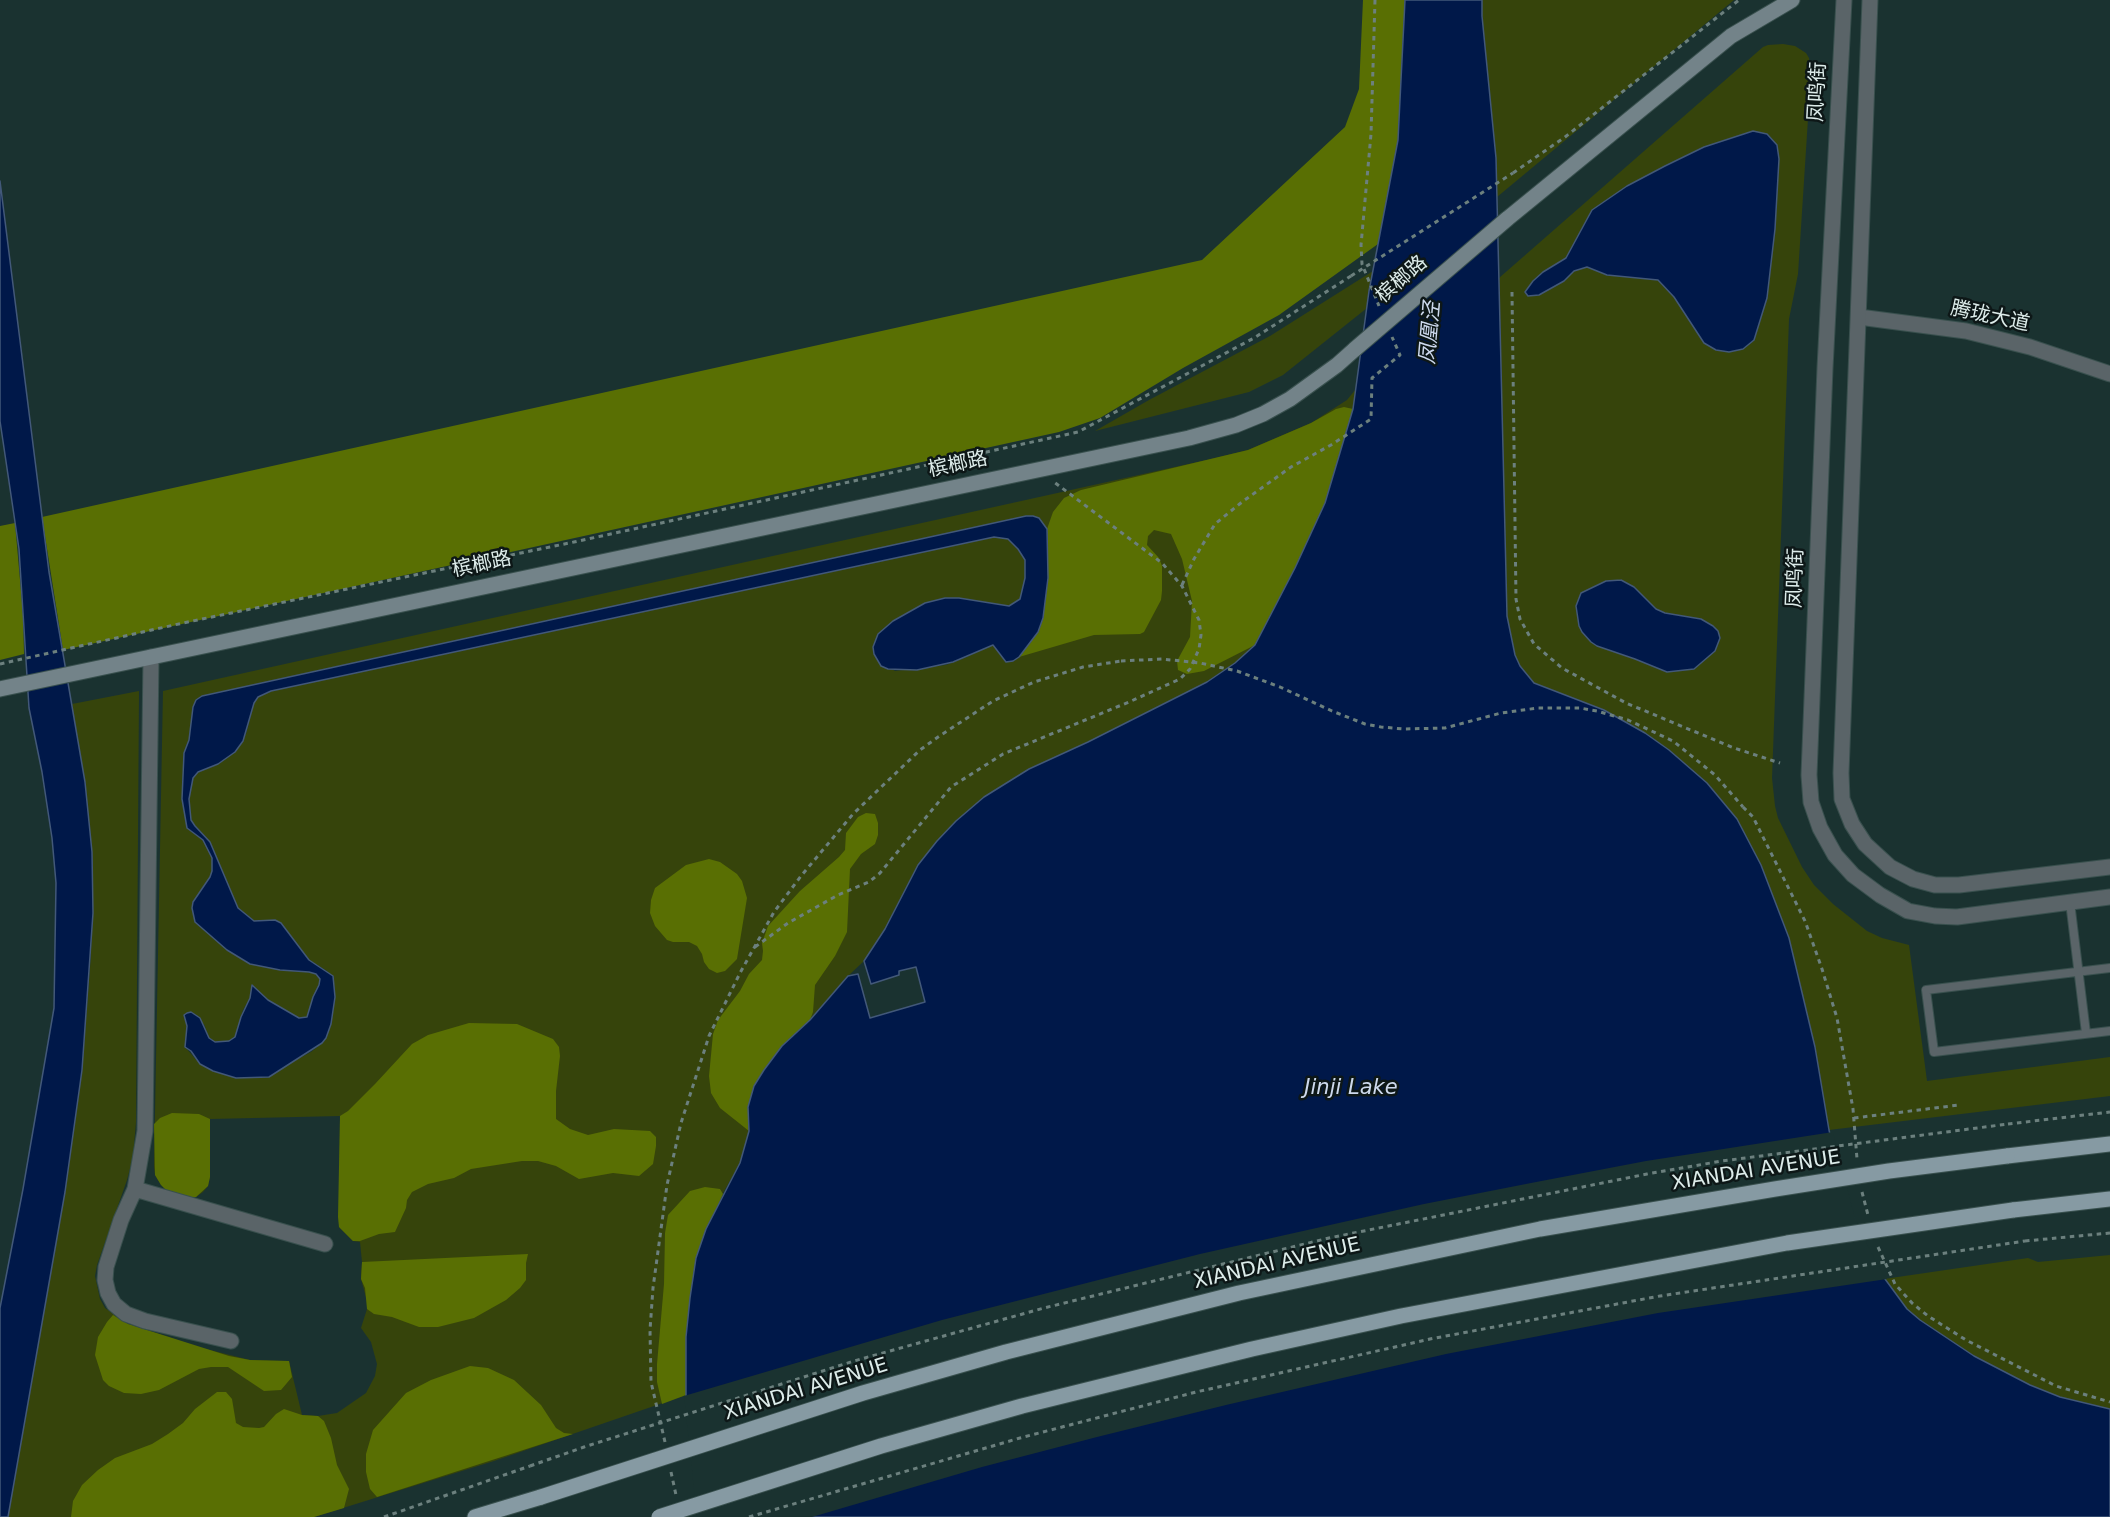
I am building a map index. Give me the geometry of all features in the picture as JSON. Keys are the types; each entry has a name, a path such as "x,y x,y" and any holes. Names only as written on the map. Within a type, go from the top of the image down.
{"main road":[{"name":"槟榔路","path":"0,689 1189,438 1236,425 1263,414 1290,399 1355,349 1507,219 1731,36 1792,0"},
{"name":"XIANDAI AVENUE","path":"475,1517 863,1393 1006,1352 1239,1293 1540,1229 1889,1171 2110,1144"},
{"path":"659,1517 914,1437 1022,1406 1252,1349 1401,1316 1787,1243 2013,1210 2110,1199"}],"street":[{"name":"凤鸣街","path":"1844,0 1824,392 1809,775 1811,802 1820,828 1834,855 1853,875 1880,896 1908,911 1957,917 2110,897"},
{"path":"1870,0 1841,773 1842,800 1852,824 1865,844 1890,867 1913,879 1935,885 1959,885 2110,867"},
{"name":"腾珑大道","path":"1858,318 1966,331 2030,347 2110,374"},
{"path":"151,657 144,1131 135,1189 121,1220 106,1267 105,1280 114,1304 126,1314 144,1321 231,1341"},
{"path":"135,1189 325,1244"}],"lane":[{"path":"2070,902 2086,1033"},
{"path":"2110,968 1926,990 1934,1052 2110,1030"}],"path":[{"path":"1375,0 1371,134 1361,245 1362,264 1380,307"},
{"path":"0,664 1078,432 1254,338 1513,172 1565,138 1739,0"},
{"path":"1512,292 1516,598 1520,619 1534,644 1562,668 1626,703 1734,748 1780,763"},
{"path":"1182,586 1194,559 1215,524 1291,467 1371,418 1372,378 1400,355 1392,336"},
{"path":"754,947 798,917 838,895 869,882 880,873 951,787 1003,754 1180,679 1190,669 1199,649 1201,635 1198,620 1182,586 1162,563 1038,470"},
{"path":"666,1447 651,1382 650,1330 652,1288 667,1185 681,1123 709,1036 754,947 781,902 839,829 871,795 920,750 993,701 1067,671 1121,661 1162,659 1200,663 1237,671 1365,724 1381,727 1444,728 1502,713 1538,708 1580,708 1628,720 1673,741 1715,775 1753,817 1805,921 1837,1018 1854,1118 1858,1162"},
{"path":"1854,1118 1959,1105"},
{"path":"384,1517 595,1443 854,1361 1044,1308 1317,1241 1722,1161 2110,1112"},
{"path":"1859,1184 1869,1218"},
{"path":"749,1517 1031,1435 1196,1392 1419,1341 1671,1294 2025,1241 2110,1233"},
{"path":"1875,1240 1895,1284 1912,1303 1928,1316 1966,1340 2056,1386 2110,1401"},
{"path":"671,1470 679,1505"}],"green space":[{"path":"1363,0 1405,0 1398,140 1378,244 1279,315 1183,368 1100,418 1059,432 63,650 42,517 1202,260 1345,127 1359,89"},
{"path":"1482,0 1734,0 1497,197 1496,158"},
{"path":"1783,44 1795,46 1806,53 1811,72 1798,274 1789,319 1772,778 1778,818 1802,867 1814,885 1833,904 1867,931 1882,938 1909,945 1927,1081 2110,1057 2110,1096 1829,1130 1815,1047 1789,938 1761,865 1737,819 1707,783 1669,750 1645,733 1604,710 1534,683 1520,666 1515,655 1507,616 1499,278 1763,47"},
{"path":"1373,271 1367,308 1283,375 1249,392 1095,431 1270,336"},
{"path":"1356,389 1353,409 1255,645 1235,663 1207,682 1029,769 984,797 956,821 918,865 885,929 864,961 810,1020 749,1131 740,1163 718,1202 686,1337 686,1395 494,1461 314,1517 8,1517 65,1192 82,1070 93,913 92,852 85,782 72,704 139,691 136,1122 133,1157 127,1180 97,1265 95,1276 100,1299 105,1308 128,1324 202,1348 250,1360 289,1361 302,1415 318,1416 337,1413 366,1393 375,1376 377,1364 371,1342 361,1328 367,1301 361,1279 360,1242 353,1241 339,1227 340,1116 210,1119 210,1177 208,1186 203,1192 196,1197 161,1185 155,1175 163,691 1248,450 1311,423 1347,400","holes":["1026,516 1039,518 1023,587 1025,561 1018,549 1008,539 994,537 271,691 258,697 254,703 246,734 235,752 218,764 198,772 193,778 189,799 191,820 210,842 238,908 254,921 275,920 281,923 309,960 327,971 335,997 331,1024 322,1043 311,1052 286,1065 236,1078 213,1071 200,1064 185,1047 187,1026 204,1024 209,1038 215,1042 229,1041 235,1037 243,1010 250,998 250,992 258,990 268,1000 293,1015 299,1018 307,1017 320,979 309,971 280,970 250,964 227,950 195,922 193,902 210,877 212,858 203,840 187,828 182,799 186,746 189,740 193,707 202,696","1021,595 1006,662 993,644 946,665 895,671 877,660 873,647 893,621 931,601 959,598 1002,606 1015,604"]},
{"path":"1344,407 1353,409 1325,503 1295,568 1255,645 1204,671 1187,674 1178,670 1177,661 1190,637 1192,601 1182,559 1171,534 1154,530 1148,536 1147,545 1159,558 1162,566 1162,591 1161,600 1144,632 1094,635 1019,657 1041,625 1048,571 1047,529 1053,512 1064,498 1081,490 1248,450"},
{"path":"15,523 24,654 0,660 0,526"},
{"path":"866,813 875,814 878,835 875,844 861,854 850,869 847,932 835,956 815,985 813,1012 810,1020 782,1046 748,1107 749,1131 720,1108 711,1093 709,1076 713,1034 718,1020 740,991 749,974 762,960 762,943 768,926 800,891 839,857 845,850 846,833 858,817"},
{"path":"709,859 720,862 737,874 742,881 747,898 737,959 725,971 717,973 709,969 697,946 689,942 667,940 655,926 650,913 655,888 686,865"},
{"path":"469,1023 517,1024 553,1039 559,1047 560,1056 556,1119 570,1129 588,1135 614,1129 650,1131 656,1137 653,1164 639,1176 613,1173 579,1179 556,1166 538,1161 522,1161 471,1169 454,1178 428,1184 412,1192 395,1232 353,1241 339,1227 340,1116 375,1084 412,1044 428,1035"},
{"path":"172,1113 199,1114 210,1119 210,1177 208,1186 196,1197 187,1198 168,1192 155,1175 154,1124 160,1118"},
{"path":"705,1187 720,1189 723,1194 696,1258 686,1337 686,1395 662,1404 657,1382 657,1364 668,1215 690,1191"},
{"path":"528,1254 526,1280 520,1288 506,1300 474,1318 438,1327 419,1327 392,1317 374,1314 367,1309 365,1288 361,1279 362,1262"},
{"path":"2110,1255 2110,1409 2060,1397 2030,1385 1974,1356 1907,1309 1884,1279 2028,1258 2038,1262"},
{"path":"113,1315 128,1324 229,1356 250,1360 289,1361 292,1377 281,1390 264,1391 228,1367 211,1367 199,1369 159,1390 141,1394 124,1393 109,1386 103,1380 95,1355 98,1337"},
{"path":"470,1366 488,1368 514,1380 541,1405 556,1428 564,1433 573,1434 377,1497 370,1489 366,1472 366,1454 373,1430 406,1393 431,1380"},
{"path":"217,1392 226,1392 232,1399 236,1423 243,1427 264,1427 284,1409 302,1415 318,1416 324,1421 331,1438 337,1465 349,1489 344,1508 314,1517 71,1517 73,1501 82,1485 98,1470 115,1458 152,1444 168,1434"}],"water":[{"name":"Jinji Lake","path":"1405,0 1482,0 1496,158 1507,616 1515,655 1520,666 1534,683 1604,710 1645,733 1669,750 1707,783 1737,819 1761,865 1789,938 1815,1047 1829,1130 1844,1196 1874,1264 1907,1309 1974,1356 2030,1385 2060,1397 2110,1409 2110,1517 700,1517 686,1395 686,1337 690,1298 696,1258 706,1229 740,1163 749,1131 748,1107 754,1086 764,1070 782,1046 810,1020 848,976 858,974 870,1018 925,1002 916,967 899,971 899,975 871,984 864,961 885,929 918,865 937,841 984,797 1029,769 1207,682 1235,663 1255,645 1295,568 1325,503 1353,409 1369,291 1398,140"},
{"path":"1753,131 1767,134 1777,145 1779,159 1775,229 1767,298 1754,340 1743,349 1729,352 1716,350 1704,343 1674,297 1658,280 1607,275 1587,267 1574,271 1564,281 1539,295 1528,296 1525,292 1543,272 1566,258 1592,210 1627,186 1665,166 1704,147"},
{"path":"0,181 49,572 85,782 92,852 93,913 82,1070 65,1192 8,1517 0,1517 0,1308 54,1008 56,883 42,772 29,708 19,549 0,421"},
{"path":"1026,516 1039,518 1047,529 1048,578 1043,618 1038,632 1019,657 1013,661 1006,662 993,645 953,662 917,670 888,669 881,666 874,654 873,647 878,634 893,621 925,603 945,598 959,598 1009,606 1020,599 1025,578 1025,560 1008,539 994,537 271,691 258,697 254,703 243,741 235,752 218,764 198,772 193,778 189,799 191,820 210,842 238,908 254,921 275,920 281,923 309,960 333,976 335,997 331,1024 322,1043 269,1077 236,1078 213,1071 200,1064 191,1051 185,1047 187,1026 184,1015 187,1013 191,1012 200,1018 209,1038 215,1042 229,1041 235,1037 250,998 252,985 268,1000 299,1018 307,1017 320,979 316,974 309,972 280,970 250,964 227,950 195,922 193,902 210,877 212,858 203,840 187,828 182,799 184,753 189,740 193,707 196,700 202,696"},
{"path":"1621,580 1634,587 1656,609 1665,613 1701,619 1713,626 1720,638 1715,651 1694,669 1667,672 1591,642 1579,626 1576,606 1581,593 1606,581"}],"pier":[{"path":"1833,1132 1855,1218 1876,1262 1887,1279 1658,1313 1446,1354 1097,1437 982,1467 812,1517 697,1517 684,1396 942,1320 1200,1254 1424,1204 1531,1183 1646,1161"}],"water label":[{"name":"凤凰泾","path":"1431,333"}]}
